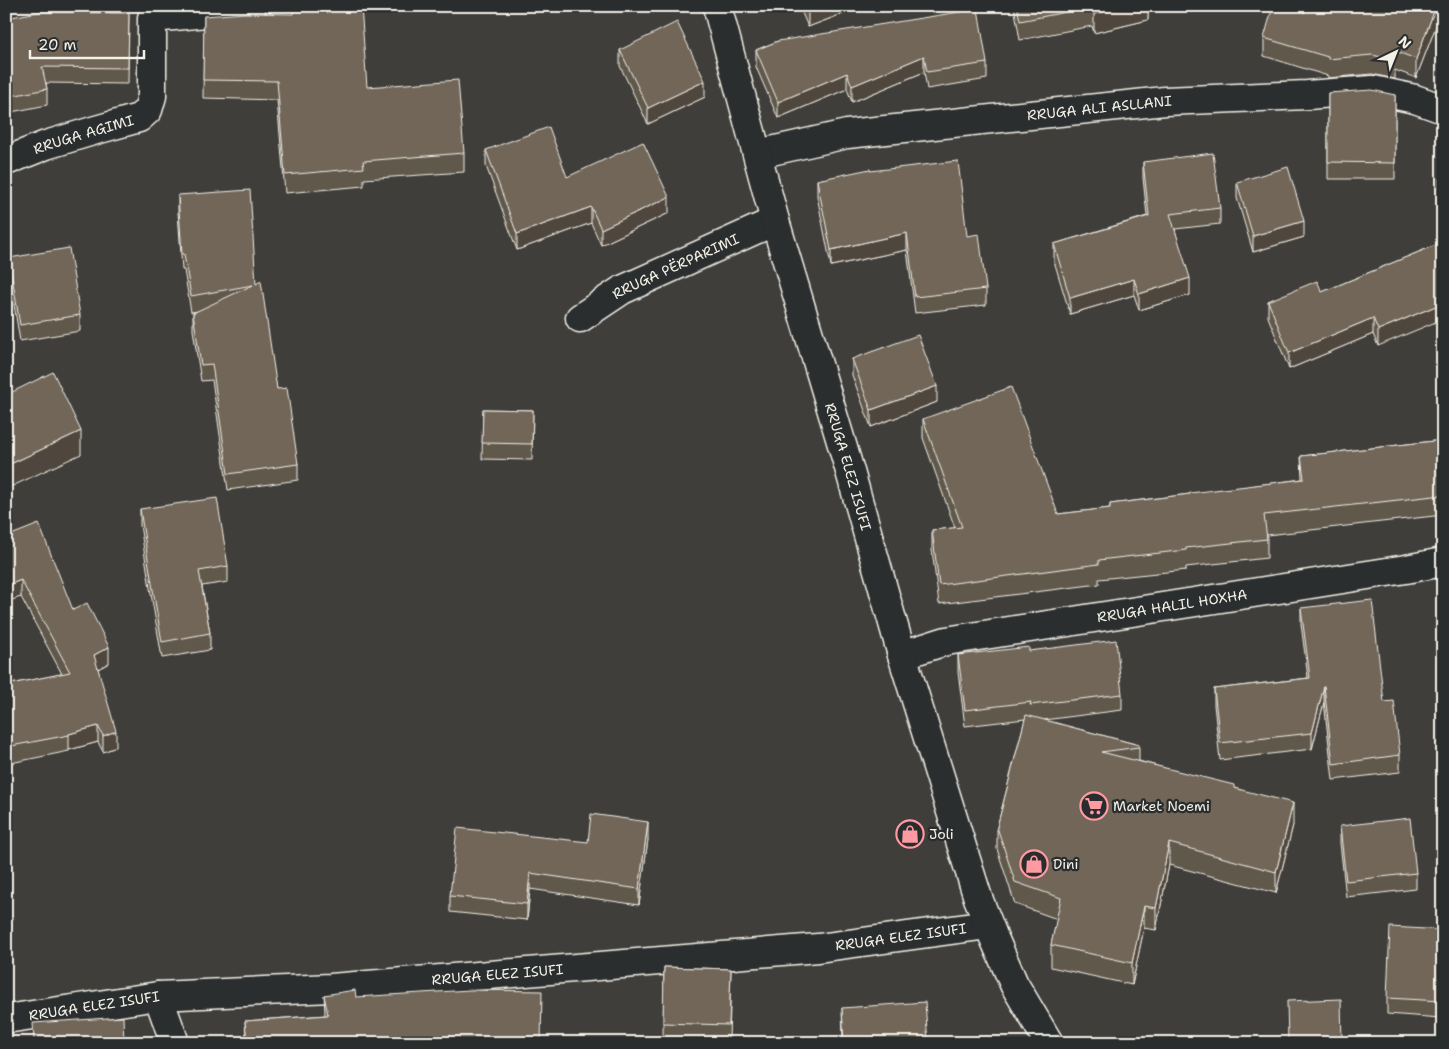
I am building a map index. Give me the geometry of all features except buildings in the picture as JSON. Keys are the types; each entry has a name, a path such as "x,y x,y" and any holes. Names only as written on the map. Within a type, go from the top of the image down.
{"street":[{"name":"RRUGA ELEZ ISUFI","path":"717,6 775,221 849,468 902,655 978,898 1014,984 1049,1043"},
{"name":"RRUGA AGIMI","path":"6,161 46,145 139,118 148,110 152,96 152,18 251,9"},
{"name":"RRUGA ALI ASLLANI","path":"758,154 847,134 1164,100 1373,90 1415,99 1443,109"},
{"name":"RRUGA PËRPARIMI","path":"580,318 622,290 775,221"},
{"name":"RRUGA HALIL HOXHA","path":"902,655 946,641 1443,562"},
{"name":"RRUGA ELEZ ISUFI","path":"6,1019 158,996 331,988 808,948 988,924"},
{"path":"158,996 175,1043"}],"place":[{"name":"Market Noemi","path":"1094,806"},
{"name":"Joli","path":"910,834"},
{"name":"Dini","path":"1034,864"}]}
